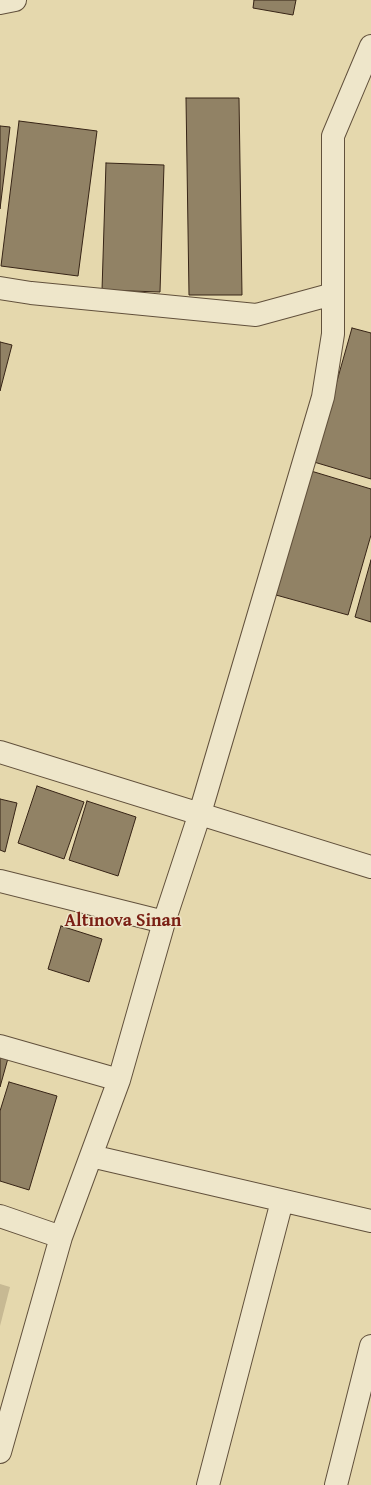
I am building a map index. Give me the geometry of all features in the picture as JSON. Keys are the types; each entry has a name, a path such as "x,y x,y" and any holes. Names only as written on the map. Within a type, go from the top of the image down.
{"street":[{"path":"0,3 15,0"},
{"path":"0,1452 61,1237 119,1080 164,922 200,813 323,397 333,334 333,136 371,46"},
{"path":"0,288 32,293 256,315 333,294"},
{"path":"0,752 371,867"},
{"path":"0,881 164,922"},
{"path":"0,1046 119,1080"},
{"path":"91,1156 371,1222"},
{"path":"208,1485 282,1201"},
{"path":"0,1216 61,1237"},
{"path":"336,1485 371,1346"}],"shaded area":[{"path":"0,1284 10,1287 0,1326"}],"building":[{"path":"254,0 296,0 293,15 253,8"},
{"path":"186,98 239,98 242,295 189,295"},
{"path":"19,121 97,131 78,276 1,266"},
{"path":"0,126 10,127 0,209"},
{"path":"106,163 164,165 160,292 102,290"},
{"path":"352,328 371,333 371,479 314,462"},
{"path":"0,342 12,345 0,391"},
{"path":"311,471 371,489 371,535 348,615 276,595"},
{"path":"371,560 371,622 355,617"},
{"path":"37,786 84,802 64,859 18,843"},
{"path":"0,799 17,803 5,852 0,850"},
{"path":"87,801 136,817 118,876 69,860"},
{"path":"61,926 102,939 89,982 48,969"},
{"path":"0,1041 12,1044 0,1087"},
{"path":"9,1082 57,1096 29,1190 0,1181 0,1111"}],"district":[{"name":"Altınova Sinan","path":"123,921"}]}
